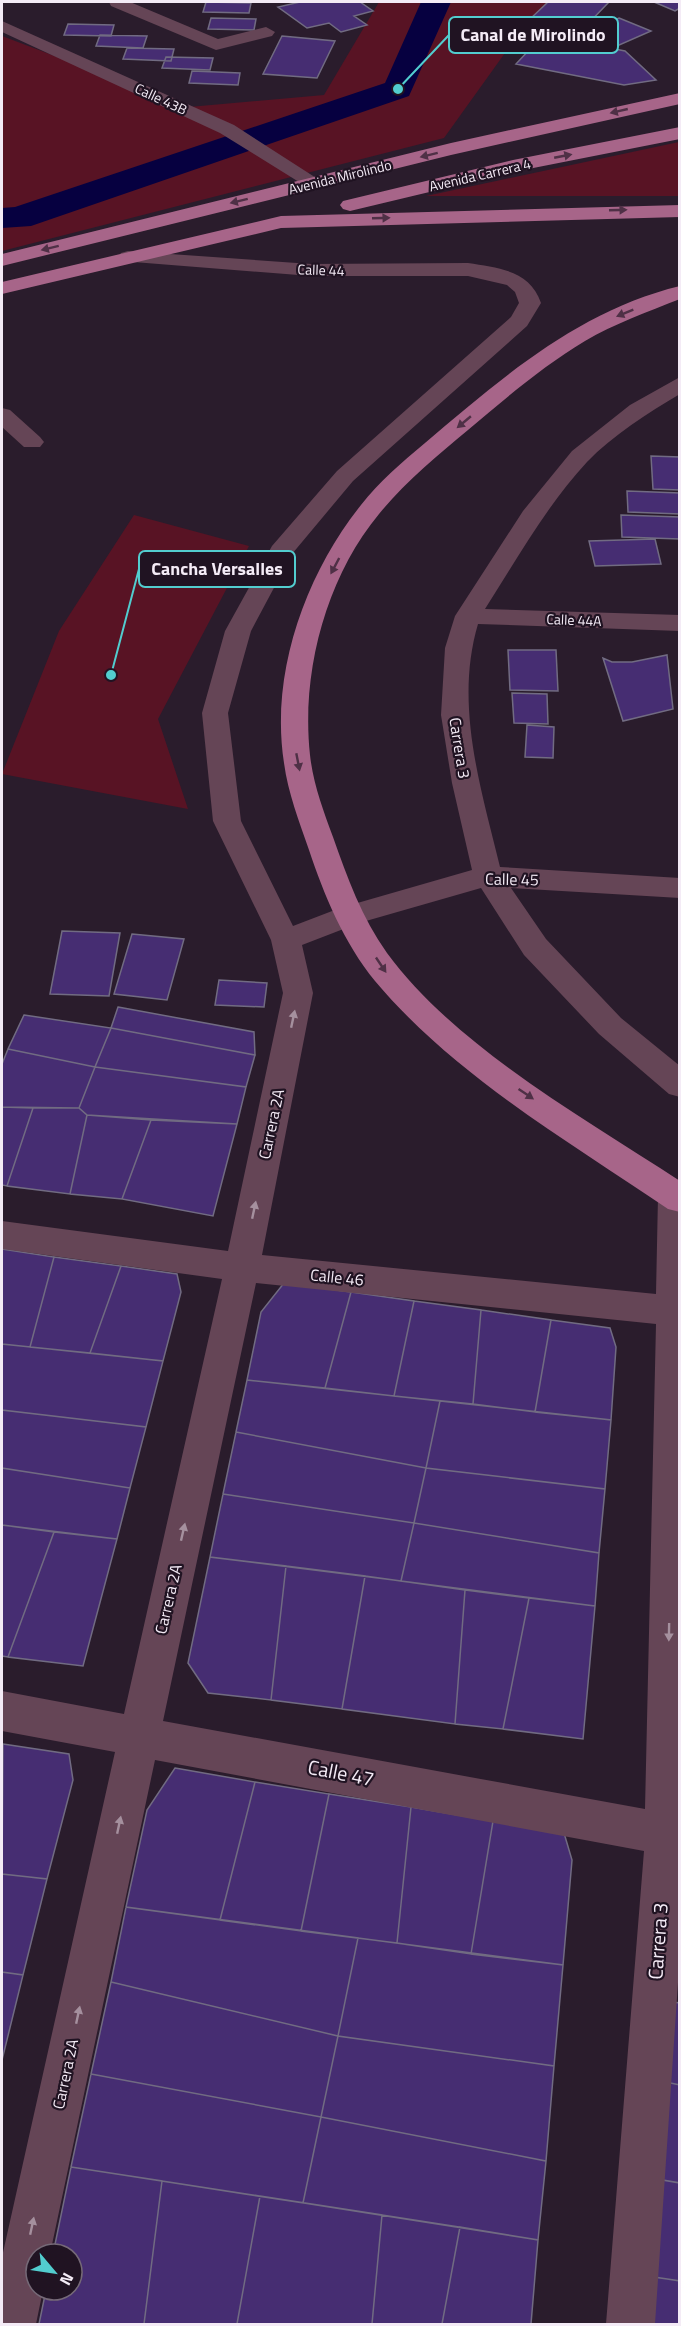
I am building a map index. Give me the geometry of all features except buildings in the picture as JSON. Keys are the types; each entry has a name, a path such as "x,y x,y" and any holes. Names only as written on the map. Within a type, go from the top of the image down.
{"main road":[{"name":"Avenida Mirolindo","path":"2,260 314,183 678,98"},
{"name":"Avenida Carrera 4","path":"281,222 513,166 680,133"},
{"name":"Avenida Mirolindo","path":"2,288 281,222 680,211"},
{"path":"677,1198 510,1083 435,1023 384,971 350,915 328,867 308,808 296,745 294,704 303,652 314,609 362,520 394,485 498,393 566,343 613,318 680,291"}],"street":[{"path":"117,2 216,45 266,32"},
{"name":"Calle 43B","path":"2,26 227,129 314,183"},
{"name":"Calle 44","path":"128,257 310,270 452,269 512,279"},
{"name":"Carrera 2A","path":"11,2325 242,1267 298,993 286,940 227,821 215,713 238,631 281,550 345,476 519,321 530,303 527,291 512,279"},
{"name":"Carrera 3","path":"680,384 638,410 580,456 532,516 468,616 458,648 454,715 466,783 488,876 535,947 610,1026 680,1085"},
{"path":"638,410 680,412"},
{"path":"2,415 32,442"},
{"name":"Calle 44A","path":"468,616 680,623"},
{"name":"Calle 45","path":"350,915 488,876 680,888"},
{"path":"286,940 350,915"},
{"name":"Carrera 3","path":"631,2325 673,1836 674,1311 677,1198"},
{"name":"Calle 46","path":"2,1235 242,1267 674,1311"},
{"name":"Calle 47","path":"2,1711 673,1836"}],"shaded area":[{"path":"379,2 548,2 528,21 444,138 2,251 2,36 189,107 324,95"},
{"path":"679,142 679,196 426,196"},
{"path":"134,515 249,546 158,719 188,809 2,774 59,631"}],"waterway":[{"path":"2,218 18,218 398,89 436,2"}],"place":[{"name":"Canal de Mirolindo","path":"398,89"},
{"name":"Cancha Versalles","path":"111,675"}]}
